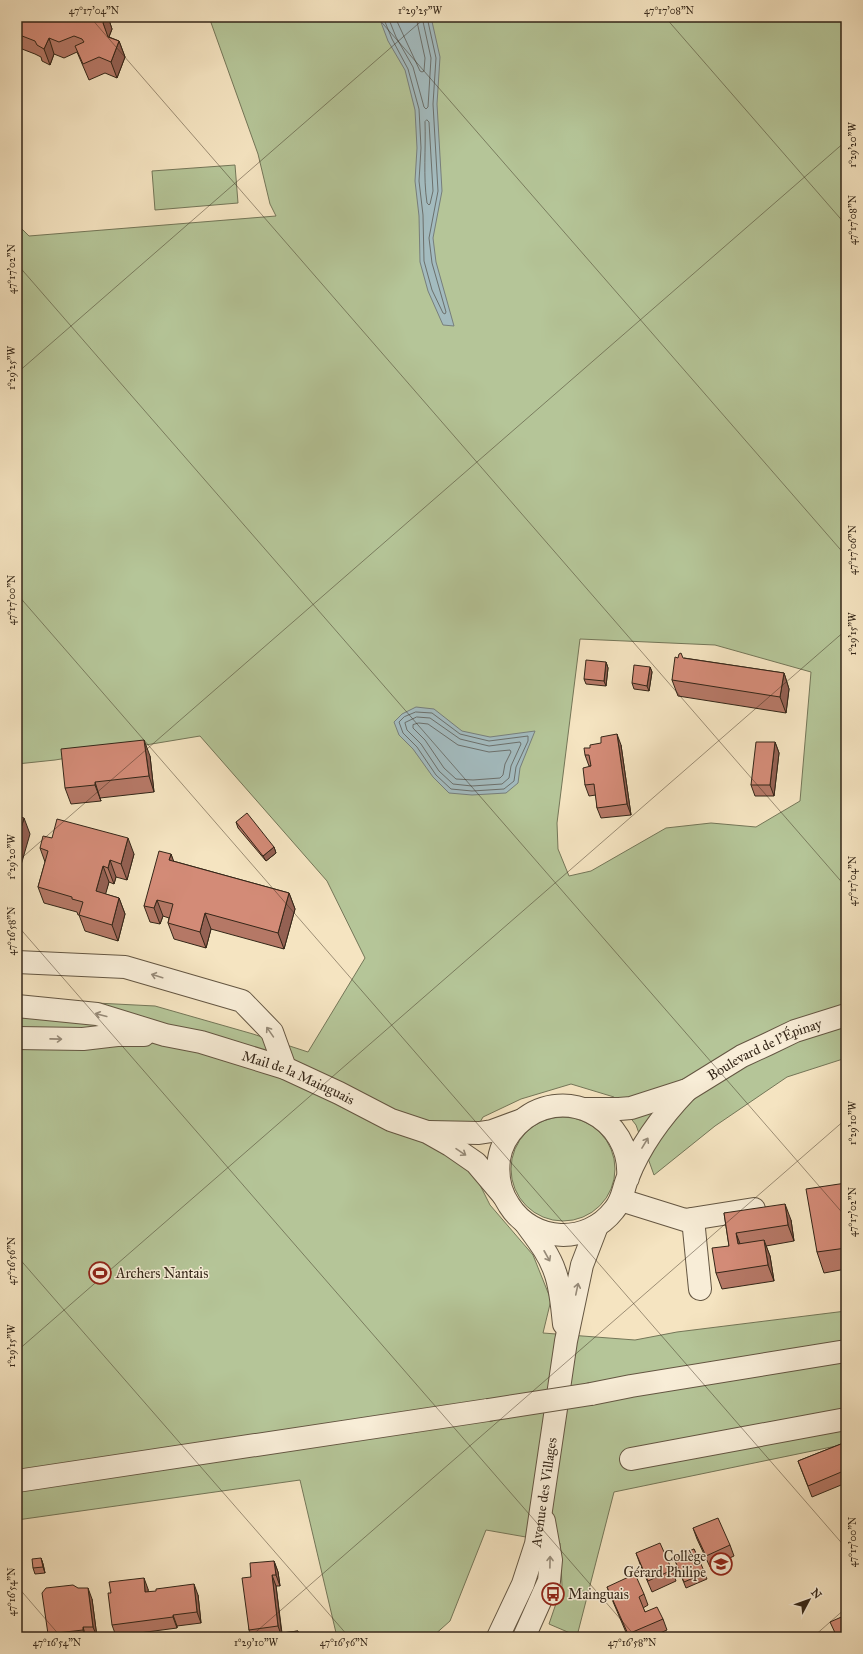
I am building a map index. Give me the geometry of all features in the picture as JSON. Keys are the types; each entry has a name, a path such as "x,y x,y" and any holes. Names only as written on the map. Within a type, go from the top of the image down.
{"street":[{"path":"17,962 125,967 242,1001 272,1032 285,1068"},
{"name":"Mail de la Mainguais","path":"17,1006 97,1014 165,1035 201,1042 285,1068 339,1093 391,1120 427,1132 450,1145 476,1162 503,1195"},
{"name":"Boulevard de l'Épinay","path":"628,1178 650,1135 674,1103 687,1090 742,1056 802,1029 846,1015"},
{"name":"Mail de la Mainguais","path":"17,1038 83,1039 117,1035 165,1035"},
{"name":"Boulevard de l'Épinay","path":"584,1109 631,1108 687,1090"},
{"path":"568,1106 584,1109 594,1113 604,1121 618,1137 626,1154 628,1178 621,1200 608,1217 597,1226 577,1234 555,1235 535,1229 526,1224 513,1211 503,1195 498,1173 500,1155 508,1137 522,1120 541,1109 568,1106"},
{"name":"Mail de la Mainguais","path":"427,1132 479,1133 492,1131 522,1120"},
{"path":"621,1200 684,1220 758,1208"},
{"path":"693,1219 700,1289"},
{"name":"Avenue des Villages","path":"526,1224 539,1242 555,1271 560,1292 566,1341"},
{"name":"Avenue des Villages","path":"498,1637 523,1584 536,1544 566,1341 582,1265 597,1226"},
{"path":"17,1481 591,1394 846,1351"},
{"path":"632,1459 846,1419"},
{"path":"524,1637 549,1581 551,1560 542,1510"}],"green space":[{"path":"209,17 846,17 846,1058 787,1077 715,1126 654,1175 636,1125 614,1097 571,1084 521,1099 483,1117 467,1145 479,1183 490,1205 533,1255 551,1300 543,1333 635,1340 677,1332 846,1311 846,1444 614,1492 577,1636 549,1624 562,1586 560,1543 486,1530 450,1621 432,1637 337,1637 300,1480 17,1520 17,999 155,1006 253,1034 308,1052 365,958 327,881 200,736 55,760 17,764 17,224 29,236 276,216 270,204 258,154","holes":["580,639 715,645 811,672 800,801 756,827 711,823 666,828 591,871 569,876 558,849 557,823"]},
{"path":"235,165 238,203 155,210 152,171"},
{"path":"563,1117 583,1121 592,1125 600,1132 607,1140 611,1149 615,1169 611,1189 607,1198 600,1206 592,1213 583,1217 563,1221 543,1217 534,1213 526,1206 519,1198 515,1189 511,1169 515,1149 519,1140 526,1132 534,1125 543,1121"}],"water":[{"path":"379,17 431,17 440,57 437,104 442,191 433,238 436,262 454,326 443,325 428,291 420,262 419,216 415,181 417,148 415,110 405,70 388,41"},
{"path":"416,707 434,709 462,731 490,737 535,731 520,768 518,783 506,793 472,795 449,793 433,777 413,749 399,735 394,722 402,714"}],"building":[{"path":"17,17 105,17 103,23 108,37 119,41 111,62 99,57 83,64 75,46 84,42 82,39 74,36 59,42 49,38 44,49 37,45 35,41 17,34"},
{"path":"681,653 683,658 784,673 780,697 672,680 675,657 678,658 679,654"},
{"path":"586,660 606,662 604,681 584,679"},
{"path":"634,665 650,667 647,686 632,683"},
{"path":"617,734 627,804 597,808 594,784 585,785 583,768 591,766 589,755 585,755 584,748 590,748 590,745 601,743 601,737"},
{"path":"144,740 149,776 95,782 95,785 65,788 61,749"},
{"path":"756,742 775,742 770,785 751,785"},
{"path":"247,813 274,847 263,856 236,822"},
{"path":"17,816 24,818 17,842"},
{"path":"57,819 128,838 121,864 110,860 108,868 103,866 96,891 119,898 112,925 79,915 83,902 72,899 72,897 38,887 48,851 40,848 43,836 52,838"},
{"path":"159,851 171,854 169,860 289,893 278,933 205,913 200,932 168,923 173,904 157,900 154,908 144,906"},
{"path":"846,1183 846,1248 817,1252 806,1189"},
{"path":"785,1204 788,1225 736,1233 738,1244 764,1240 768,1265 716,1273 712,1248 729,1246 724,1213"},
{"path":"846,1442 846,1470 808,1486 798,1461"},
{"path":"718,1518 730,1545 706,1556 693,1528"},
{"path":"660,1543 672,1570 648,1581 636,1553"},
{"path":"694,1549 705,1573 684,1582 674,1558"},
{"path":"41,1558 43,1567 33,1568 32,1559"},
{"path":"274,1561 276,1575 272,1575 278,1626 249,1630 242,1578 251,1577 250,1563"},
{"path":"635,1574 644,1594 639,1597 645,1612 657,1607 663,1619 628,1634 607,1587"},
{"path":"144,1578 145,1592 194,1584 197,1612 173,1615 173,1617 112,1625 108,1593 111,1593 109,1582"},
{"path":"73,1585 78,1588 88,1588 93,1627 83,1627 83,1630 48,1634 42,1593 46,1588"},
{"path":"846,1615 846,1637 837,1637 830,1622"},
{"path":"298,1631 299,1637 257,1637 257,1636"}],"place":[{"name":"Archers Nantais","path":"100,1273"},
{"name":"Collège Gérard Philipe","path":"721,1564"},
{"name":"Mainguais","path":"553,1594"}]}
